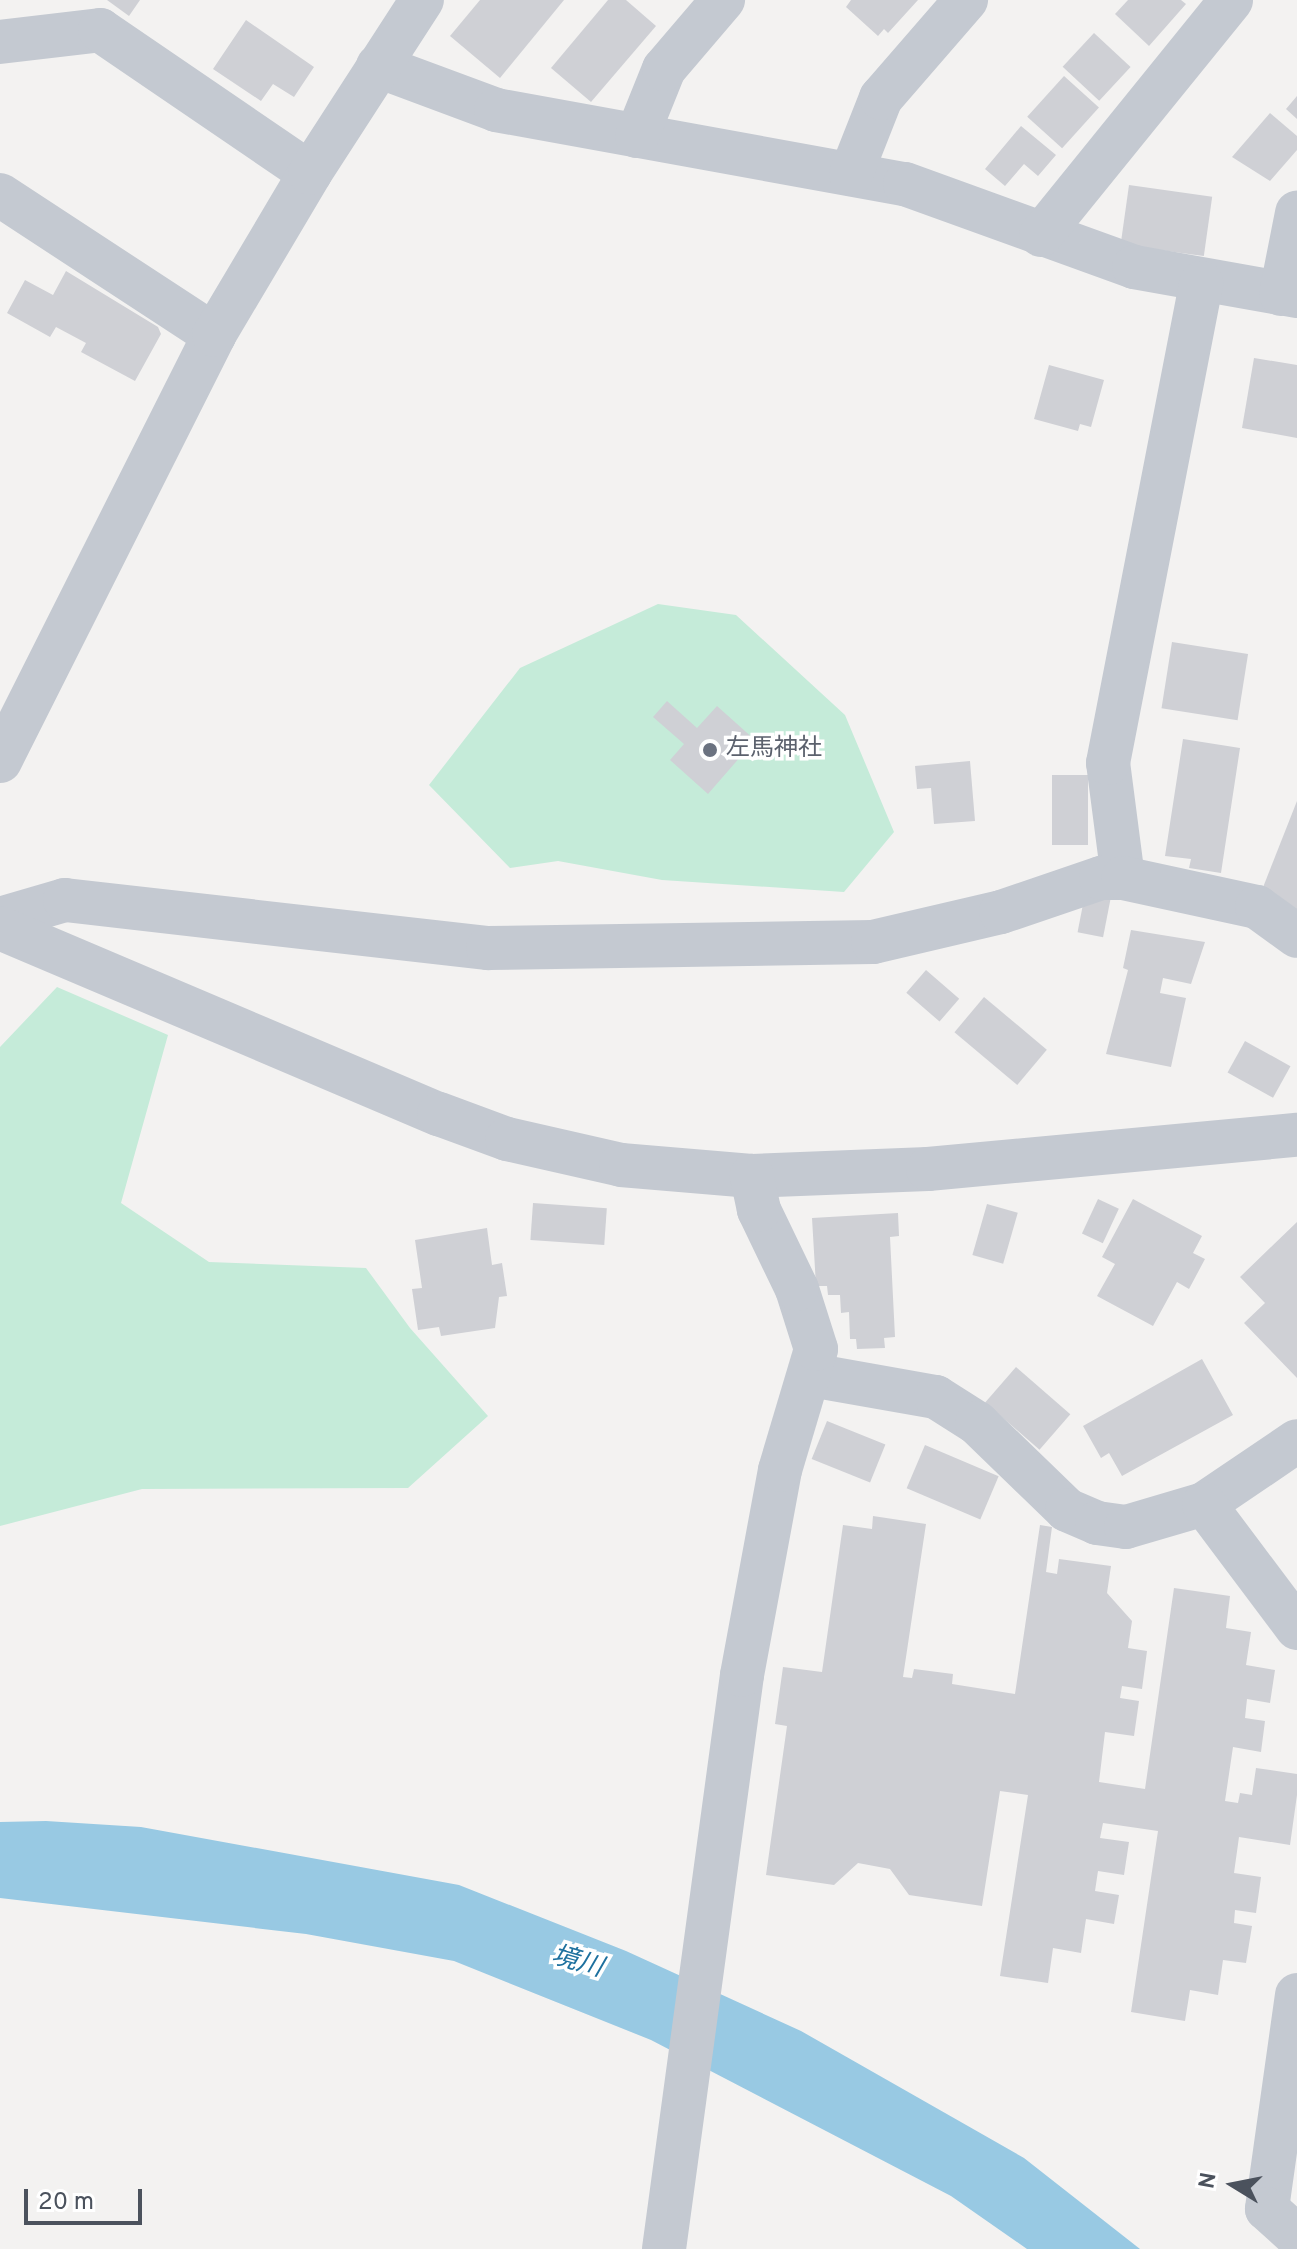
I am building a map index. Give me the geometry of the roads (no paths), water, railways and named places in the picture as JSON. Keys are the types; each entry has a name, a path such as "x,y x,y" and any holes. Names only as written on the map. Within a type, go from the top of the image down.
{"street":[{"path":"0,761 214,335 310,173 422,0"},
{"path":"637,136 664,69 723,0"},
{"path":"851,174 881,98 966,0"},
{"path":"1041,235 1231,0"},
{"path":"0,42 100,30 310,173"},
{"path":"378,66 496,110 905,184 1041,235 1201,283 1289,295 1297,213"},
{"path":"0,195 214,335"},
{"path":"1123,878 1108,763 1201,283"},
{"path":"0,919 65,900 488,948 873,942 1001,912 1101,878 1123,878 1257,907 1297,936"},
{"path":"0,928 507,1139 621,1165 752,1176 928,1169 1297,1135"},
{"path":"664,2249 742,1675 780,1470 811,1375 816,1349 797,1289 759,1210 752,1176"},
{"path":"811,1375 936,1397 977,1423 1067,1510 1097,1523 1126,1527 1204,1504 1297,1441"},
{"path":"1204,1504 1297,1628"},
{"path":"1297,1995 1267,2209 1297,2236"}],"water":[{"name":"境川","path":"46,1821 141,1827 459,1885 626,1951 801,2031 1024,2158 1140,2249 1027,2249 951,2196 651,2040 454,1961 306,1934 0,1898 0,1822"}],"place":[{"name":"左馬神社","path":"710,750"}]}
